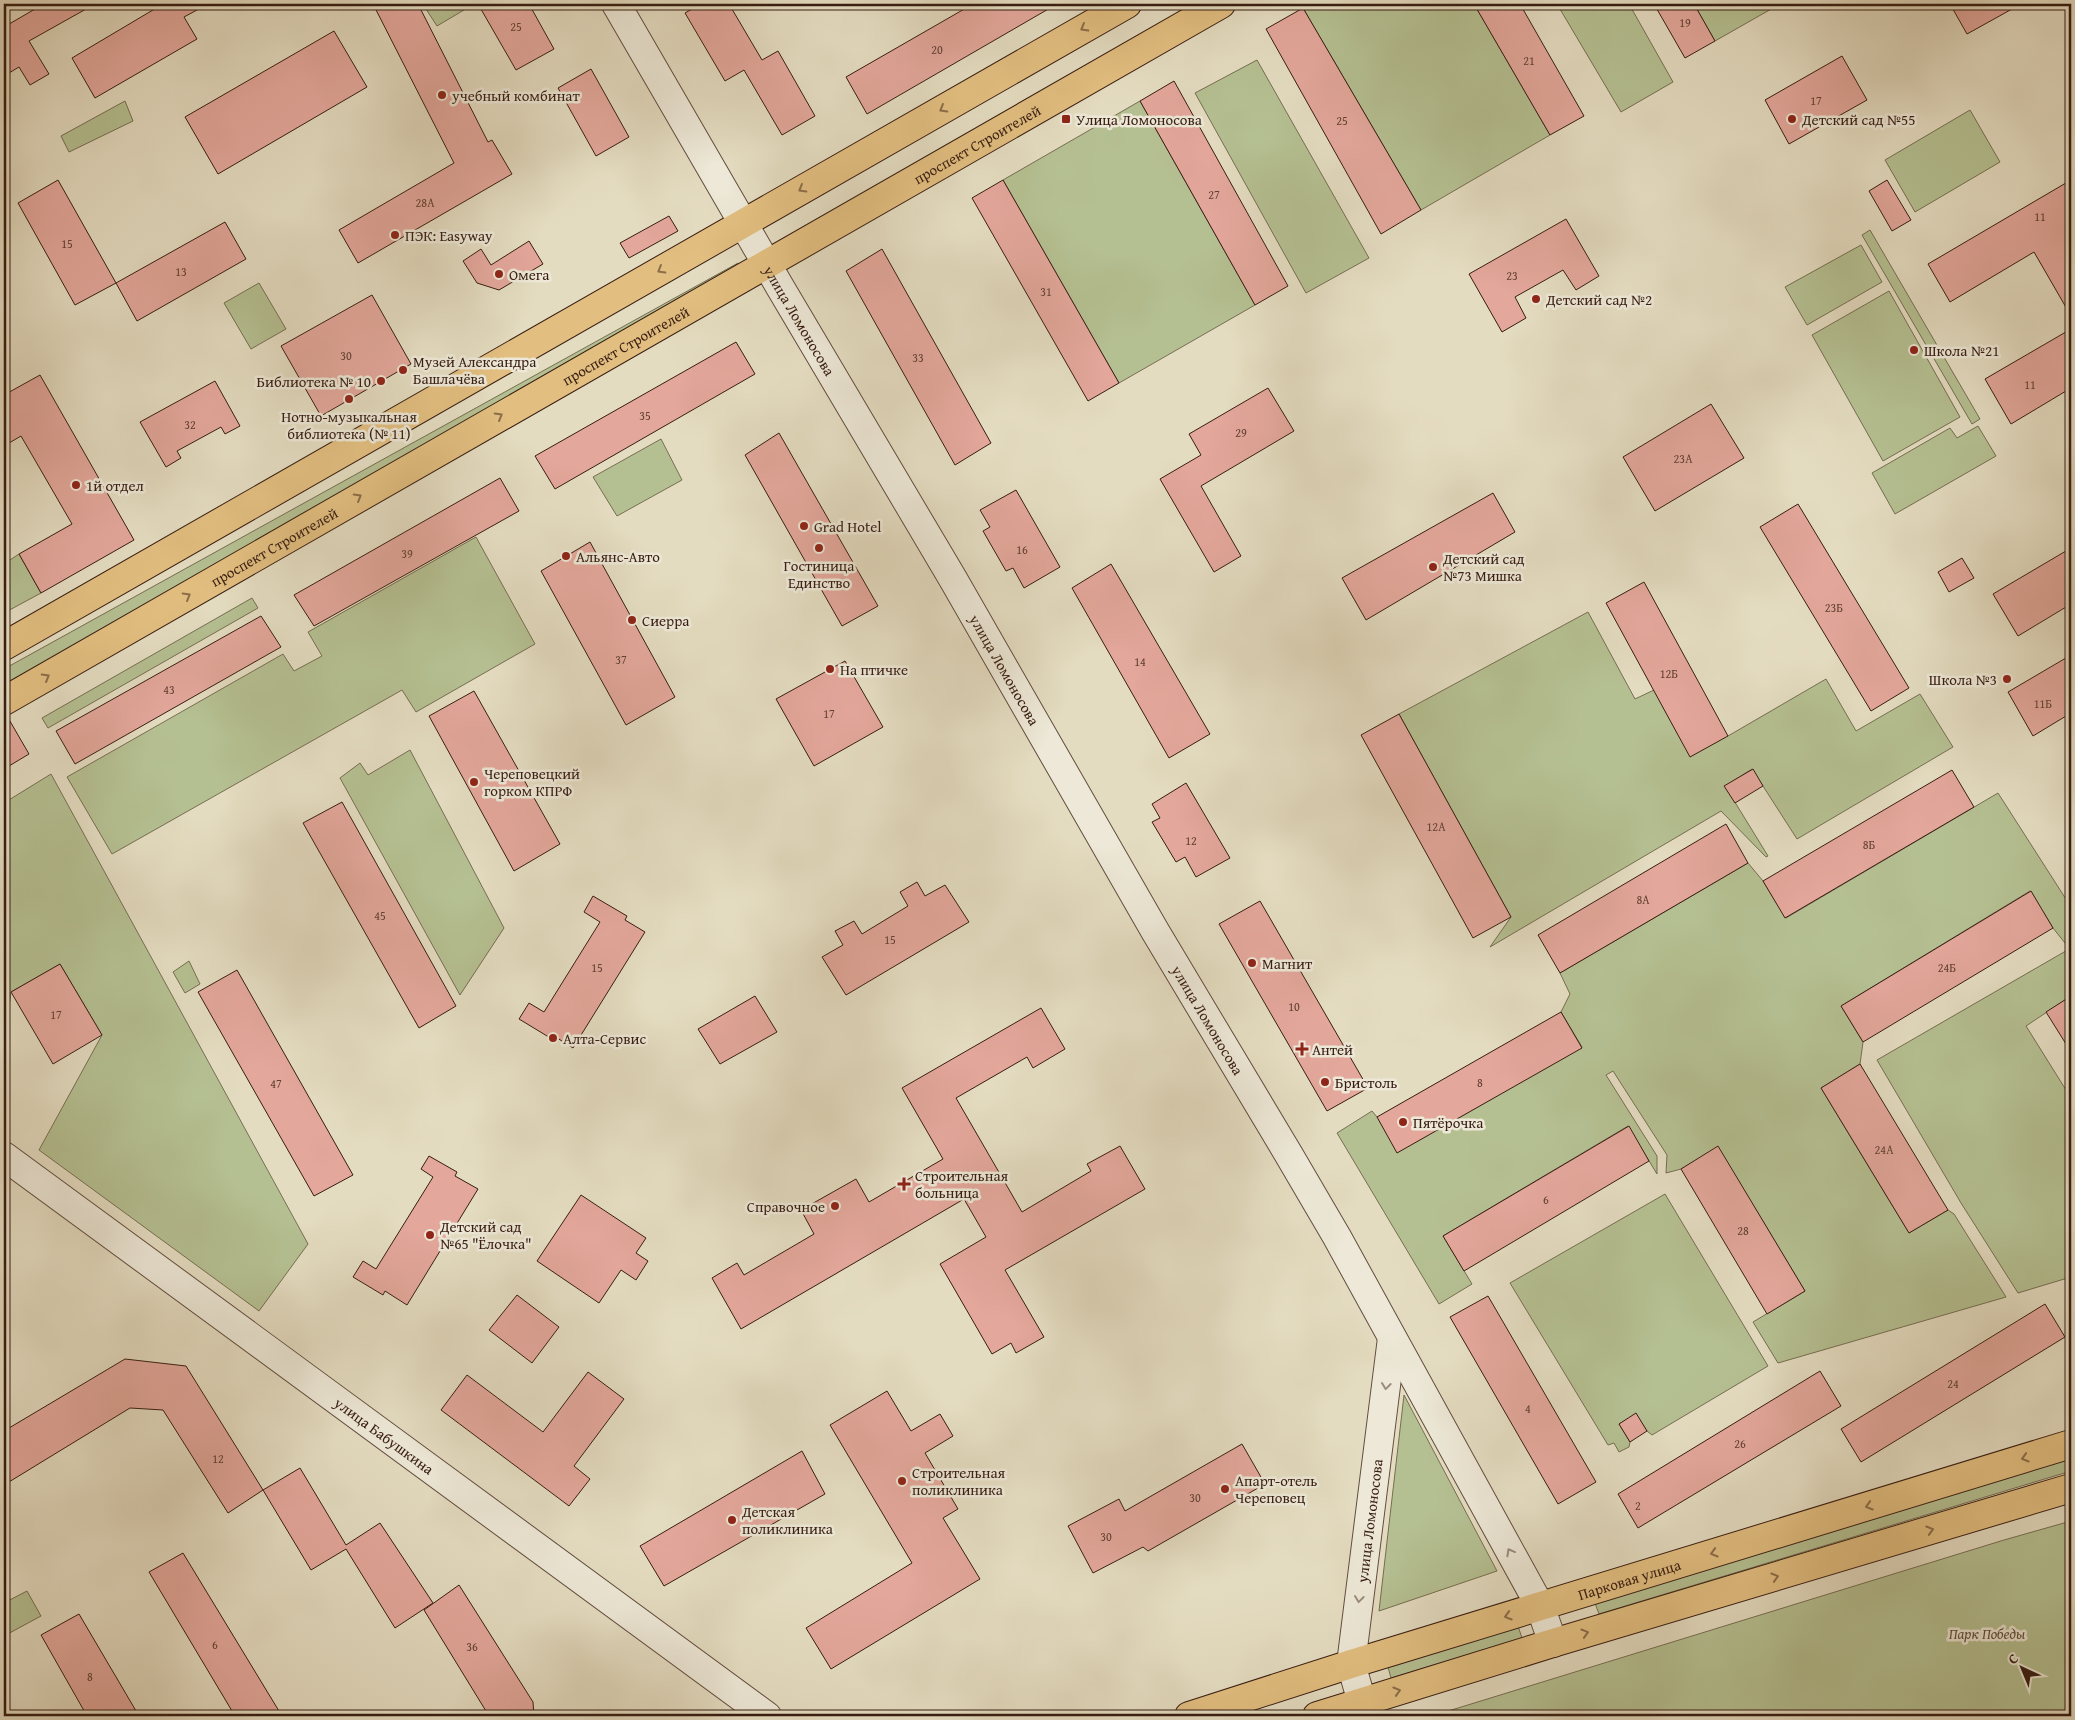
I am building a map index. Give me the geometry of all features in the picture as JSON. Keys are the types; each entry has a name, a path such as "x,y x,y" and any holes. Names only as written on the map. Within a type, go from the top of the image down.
{"main road":[{"path":"4,646 1127,4"},
{"name":"проспект Строителей","path":"4,701 1221,4"},
{"name":"Парковая улица","path":"1189,1716 1351,1664 2071,1444"},
{"path":"1317,1716 1553,1643 2071,1488"}],"street":[{"name":"улица Ломоносова","path":"616,4 953,579 1155,931 1289,1155 1540,1606 1553,1643"},
{"name":"улица Бабушкина","path":"4,1156 767,1716"},
{"name":"улица Ломоносова","path":"1362,1702 1351,1664 1392,1338"}],"green space":[{"path":"436,4 467,4 469,7 437,26 426,9"},
{"path":"1310,4 1474,4 1550,135 1421,210 1303,8"},
{"path":"1557,4 1629,4 1673,82 1621,112"},
{"path":"1694,4 1780,4 1715,41"},
{"path":"1257,60 1369,258 1306,293 1195,93"},
{"path":"125,101 133,121 69,152 61,136"},
{"path":"1140,101 1255,305 1119,383 1003,180"},
{"path":"1970,110 2000,162 1915,212 1885,160"},
{"path":"1870,230 1980,419 1972,424 1862,235"},
{"path":"1861,245 1882,282 1807,325 1785,287"},
{"path":"738,263 743,273 4,693 4,669"},
{"path":"259,283 286,329 251,349 224,303"},
{"path":"1889,291 1960,417 1883,461 1812,335"},
{"path":"1978,426 1996,456 1895,514 1872,473 1950,428 1957,438"},
{"path":"661,439 682,480 617,516 593,477"},
{"path":"476,537 535,644 416,712 402,690 112,854 67,777 283,654 294,671 322,656 308,632"},
{"path":"19,554 41,593 4,613 4,564"},
{"path":"252,598 258,608 48,728 42,718"},
{"path":"1588,612 1635,699 1654,690 1728,736 1826,679 1856,731 1920,694 1953,747 1797,839 1752,769 1725,786 1768,856 1766,857 1721,811 1490,947 1511,917 1399,714"},
{"path":"410,750 504,928 460,995 340,778 360,763 368,775"},
{"path":"51,774 308,1244 259,1311 39,1150 102,1035 60,964 11,992 7,1022 4,1024 4,803"},
{"path":"1998,793 2071,907 2071,939 2065,943 2053,928 2030,891 1841,1006 1863,1042 1860,1064 1821,1088 1909,1233 1948,1210 1954,1214 2006,1297 1778,1363 1753,1322 1805,1291 1718,1147 1681,1169 1666,1173 1667,1155 1613,1071 1606,1075 1657,1156 1657,1174 1628,1126 1443,1236 1472,1284 1439,1304 1337,1133 1372,1111 1377,1117 1582,1047 1561,1012 1570,994 1560,973 1748,863 1763,881 1786,918"},
{"path":"2071,948 2071,996 2026,1026 2071,1098 2071,1277 2018,1293 1961,1203 1877,1060"},
{"path":"189,961 200,984 185,993 173,972"},
{"path":"1665,1194 1768,1366 1652,1435 1647,1431 1636,1414 1619,1424 1630,1442 1629,1447 1619,1452 1614,1443 1608,1445 1510,1283"},
{"path":"1404,1395 1497,1571 1379,1611"},
{"path":"2071,1458 2071,1471 1599,1614 1595,1603"},
{"name":"Парк Победы","path":"2071,1521 2071,1716 1432,1716 2004,1540"},
{"path":"27,1591 41,1616 4,1636 4,1603"},
{"path":"1518,1626 1522,1638 1391,1678 1388,1667"}],"building":[{"path":"31,4 95,4 29,41 49,74 30,85 19,67 4,76 4,27 35,9"},
{"path":"163,4 208,4 184,17 197,39 95,98 72,58"},
{"path":"373,4 418,4 488,142 492,140 512,174 358,263 339,230 454,163"},
{"path":"478,4 529,4 554,49 516,70"},
{"path":"689,4 729,4 762,60 778,51 815,116 782,135 744,70 725,81 685,13 692,9"},
{"path":"973,4 1057,4 867,114 846,77"},
{"path":"1474,4 1520,4 1584,116 1550,135"},
{"path":"1654,4 1694,4 1715,41 1685,58"},
{"path":"1950,4 2021,4 1967,34"},
{"path":"1303,8 1421,210 1381,234 1266,29"},
{"path":"334,31 367,87 218,174 185,117"},
{"path":"1842,56 1867,100 1789,144 1765,100"},
{"path":"591,69 629,137 596,156 558,88"},
{"path":"1174,81 1288,286 1255,305 1140,101"},
{"path":"58,180 116,283 75,305 18,203"},
{"path":"1003,180 1119,383 1088,401 972,198"},
{"path":"1887,180 1911,220 1892,231 1869,191"},
{"path":"2071,180 2071,316 2034,252 1950,302 1928,264"},
{"path":"669,216 678,231 629,258 620,243"},
{"path":"1566,219 1599,276 1576,290 1563,270 1515,297 1526,318 1502,332 1469,274"},
{"path":"225,222 246,259 137,321 116,283"},
{"name":"Омега","path":"529,241 543,264 499,290 477,283 463,261 481,249 491,265"},
{"path":"882,249 991,443 955,465 846,271"},
{"path":"372,295 411,364 321,416 281,346"},
{"path":"2071,329 2071,388 2011,424 1985,379"},
{"path":"736,342 755,374 555,489 535,456"},
{"name":"1й отдел","path":"40,375 134,540 41,593 19,554 72,524 21,436 4,446 4,395"},
{"path":"215,381 240,426 225,434 221,427 177,451 181,458 166,467 140,422"},
{"path":"1268,388 1294,431 1201,486 1241,556 1214,572 1160,479 1201,455 1189,434"},
{"path":"1711,404 1744,458 1655,511 1623,457"},
{"path":"779,433 878,606 842,626 745,455"},
{"path":"500,478 519,511 314,626 294,595"},
{"path":"1016,490 1060,567 1024,588 1013,568 1006,571 983,531 990,527 980,510"},
{"path":"1493,493 1515,532 1366,620 1342,578"},
{"path":"1798,504 1909,688 1871,711 1760,527"},
{"path":"590,542 675,697 626,725 541,571"},
{"path":"2071,548 2071,604 2018,636 1993,594"},
{"path":"1962,558 1974,578 1949,592 1938,572"},
{"path":"1111,564 1210,734 1169,758 1072,588"},
{"path":"1644,582 1728,736 1690,757 1606,603"},
{"path":"261,616 281,647 75,764 56,731"},
{"path":"2071,655 2071,713 2033,736 2008,692"},
{"path":"845,661 883,727 814,766 776,699"},
{"path":"474,691 560,844 514,871 429,716"},
{"path":"1399,714 1511,917 1473,938 1361,735"},
{"path":"7,716 29,754 4,769 4,717"},
{"path":"1753,769 1763,786 1735,803 1724,786"},
{"path":"1952,770 1974,807 1785,918 1763,881"},
{"path":"1186,783 1230,858 1196,877 1185,857 1176,862 1152,822 1160,818 1152,804"},
{"path":"342,802 456,1006 419,1028 303,823"},
{"path":"1726,824 1748,863 1560,973 1538,935"},
{"path":"917,882 925,896 945,885 969,922 846,995 822,957 843,945 835,931 854,921 862,934 908,906 900,892"},
{"path":"2031,891 2053,928 1863,1042 1841,1006"},
{"path":"593,896 627,916 625,920 645,932 573,1048 554,1036 552,1039 519,1019 529,1003 544,1012 600,922 584,912"},
{"path":"1260,901 1368,1088 1327,1111 1219,924"},
{"path":"60,964 102,1035 53,1064 11,992"},
{"path":"237,970 353,1175 314,1196 198,992"},
{"path":"755,996 777,1032 720,1064 698,1029"},
{"path":"2071,996 2071,1052 2046,1012"},
{"path":"1041,1008 1065,1049 1033,1068 1027,1057 956,1098 1022,1212 1091,1171 1087,1164 1120,1146 1145,1189 1005,1270 1044,1337 1016,1353 1011,1343 992,1354 940,1264 986,1237 964,1199 741,1329 712,1278 737,1263 744,1275 814,1234 801,1210 856,1179 869,1202 943,1159 902,1088"},
{"path":"1561,1012 1582,1048 1397,1153 1377,1117"},
{"path":"1860,1064 1948,1210 1909,1233 1821,1088"},
{"path":"1629,1126 1649,1161 1464,1271 1443,1236"},
{"path":"1718,1146 1805,1291 1767,1314 1681,1169"},
{"path":"429,1156 457,1172 455,1176 478,1189 407,1305 385,1291 383,1295 353,1277 363,1261 376,1269 433,1177 421,1169"},
{"path":"581,1195 646,1238 636,1253 648,1261 636,1280 621,1270 599,1303 537,1261"},
{"path":"517,1295 559,1327 532,1363 489,1330"},
{"path":"1488,1296 1596,1482 1558,1504 1450,1317"},
{"path":"2045,1304 2065,1337 1861,1462 1841,1429"},
{"path":"125,1359 186,1366 263,1490 228,1513 163,1410 130,1408 4,1485 4,1431"},
{"path":"1820,1371 1841,1406 1638,1528 1618,1494"},
{"path":"588,1372 624,1399 574,1466 590,1479 569,1506 441,1410 467,1375 543,1432"},
{"path":"887,1391 911,1431 940,1414 953,1436 925,1453 958,1509 943,1518 980,1579 831,1669 806,1628 912,1563 830,1425"},
{"path":"1636,1413 1647,1431 1630,1442 1619,1424"},
{"path":"1242,1444 1265,1484 1148,1551 1143,1547 1093,1573 1068,1526 1119,1499 1125,1511"},
{"name":"Детская поликлиника","path":"802,1451 825,1494 664,1586 640,1546"},
{"path":"300,1468 346,1545 380,1523 433,1603 395,1628 346,1549 311,1570 263,1490"},
{"path":"183,1553 282,1716 235,1716 149,1572"},
{"path":"459,1585 533,1702 534,1716 489,1716 424,1610"},
{"path":"79,1614 139,1716 87,1716 41,1635"}],"place":[{"name":"учебный комбинат","path":"442,95"},
{"name":"Улица Ломоносова","path":"1066,119"},
{"name":"Детский сад №55","path":"1792,119"},
{"name":"ПЭК: Easyway","path":"395,235"},
{"name":"Омега","path":"499,274"},
{"name":"Детский сад №2","path":"1536,299"},
{"name":"Школа №21","path":"1914,350"},
{"name":"Музей Александра Башлачёва","path":"403,370"},
{"name":"Библиотека № 10","path":"381,381"},
{"name":"Нотно-музыкальная библиотека (№ 11)","path":"349,399"},
{"name":"1й отдел","path":"76,485"},
{"name":"Grad Hotel","path":"804,526"},
{"name":"Гостиница Единство","path":"819,548"},
{"name":"Альянс-Авто","path":"566,556"},
{"name":"Детский сад №73 Мишка","path":"1433,567"},
{"name":"Сиерра","path":"632,620"},
{"name":"На птичке","path":"830,669"},
{"name":"Школа №3","path":"2007,679"},
{"name":"Череповецкий горком КПРФ","path":"474,782"},
{"name":"Магнит","path":"1252,963"},
{"name":"Алта-Сервис","path":"553,1038"},
{"name":"Антей","path":"1302,1049"},
{"name":"Бристоль","path":"1325,1082"},
{"name":"Пятёрочка","path":"1403,1122"},
{"name":"Строительная больница","path":"904,1184"},
{"name":"Справочное","path":"835,1206"},
{"name":"Детский сад №65 \"Ёлочка\"","path":"430,1235"},
{"name":"Строительная поликлиника","path":"902,1481"},
{"name":"Апарт-отель Череповец","path":"1225,1489"},
{"name":"Детская поликлиника","path":"732,1520"}]}
